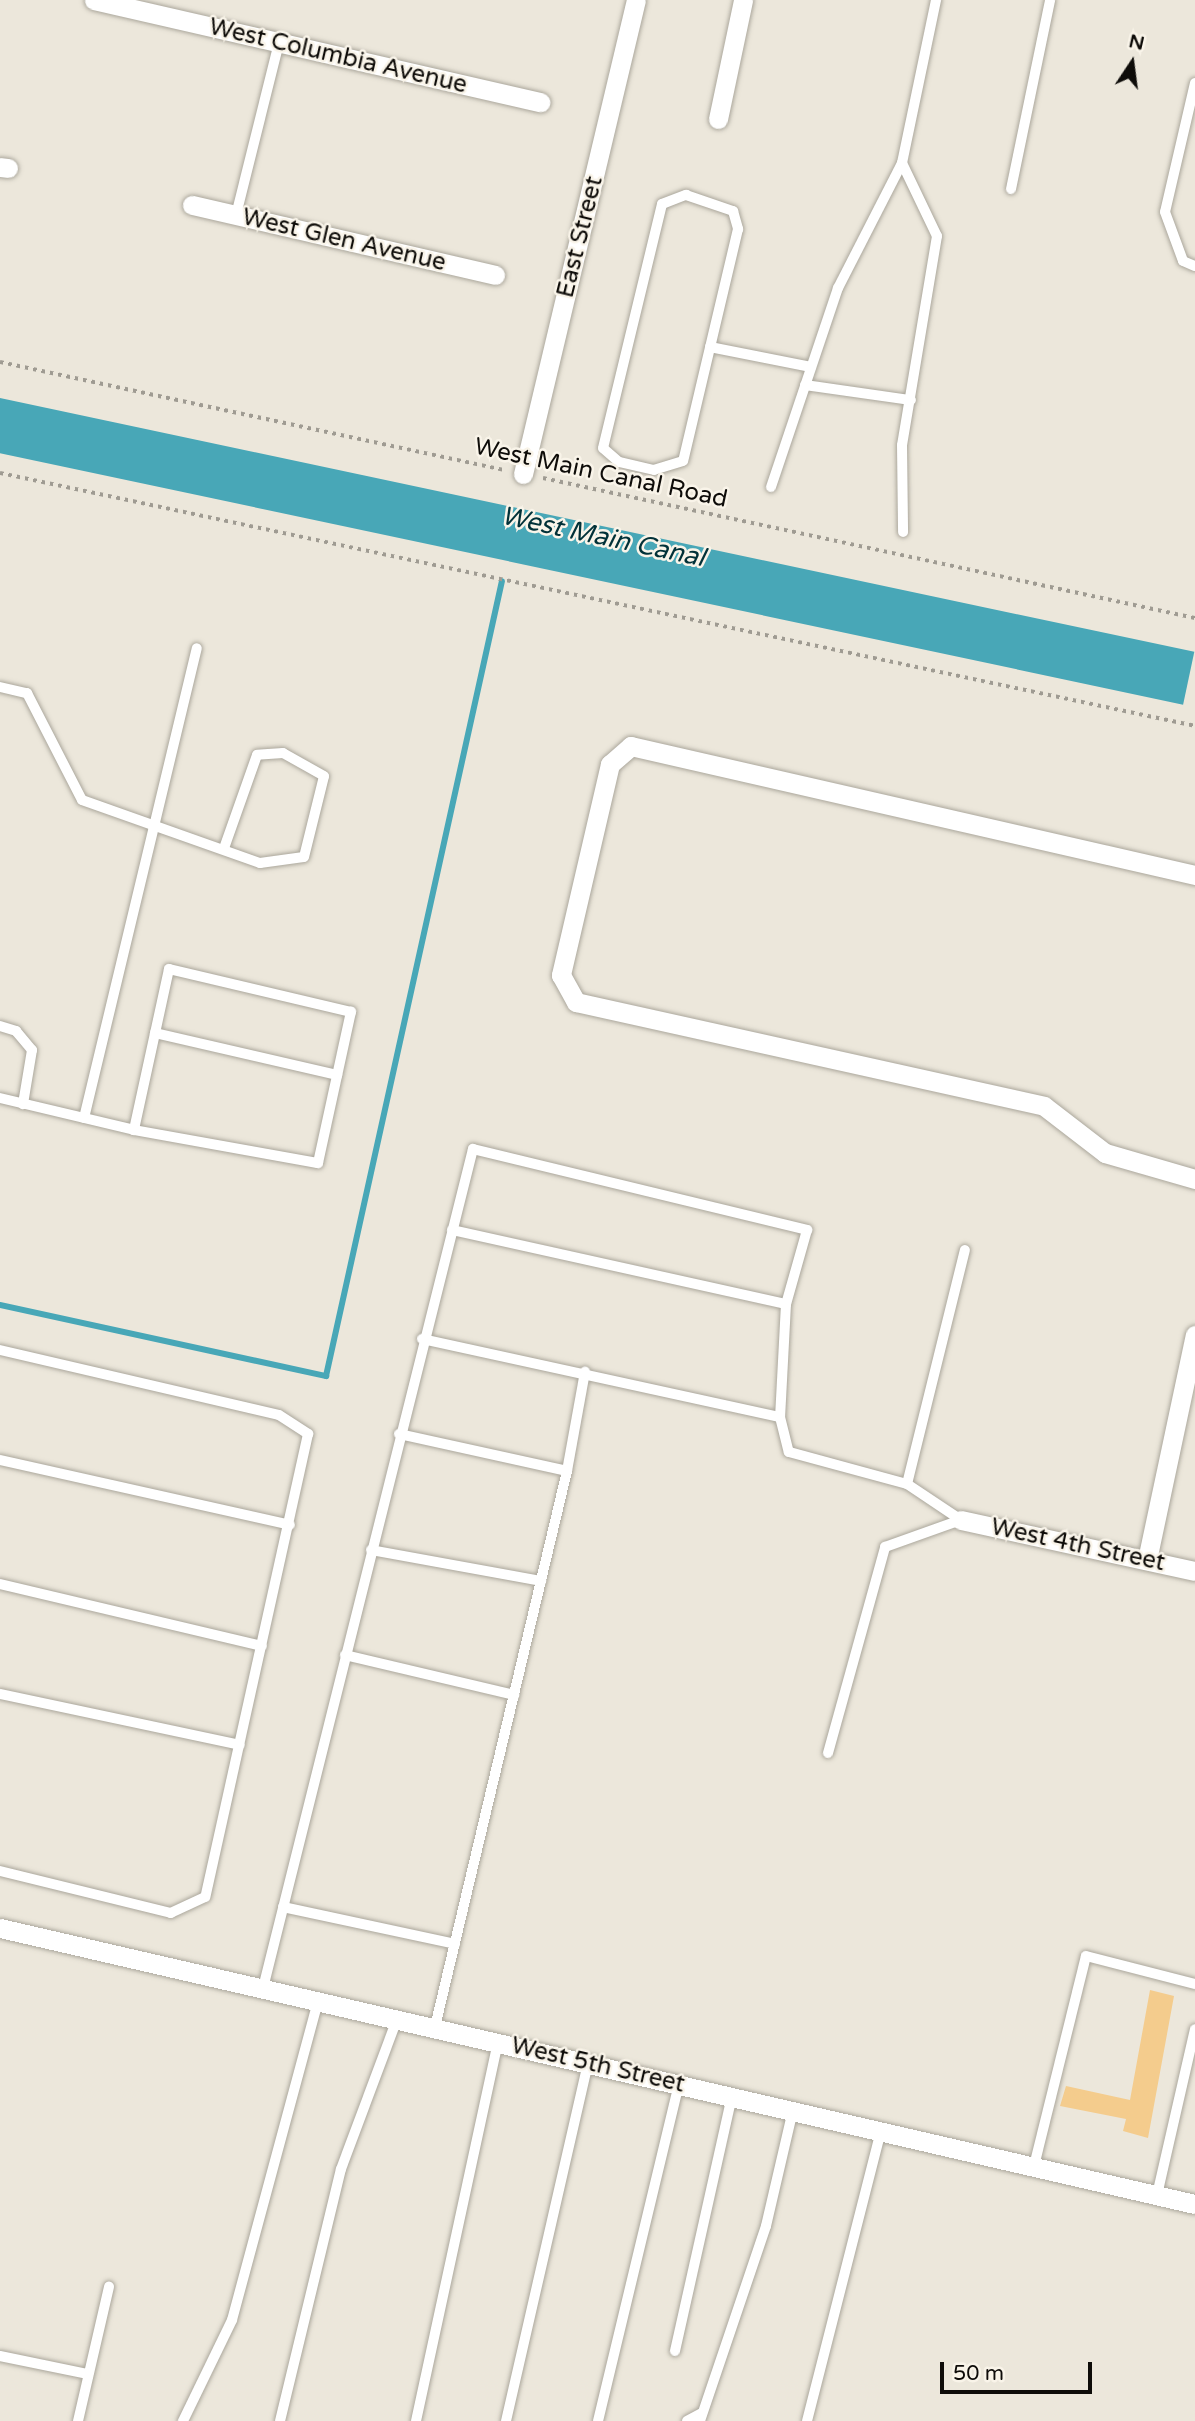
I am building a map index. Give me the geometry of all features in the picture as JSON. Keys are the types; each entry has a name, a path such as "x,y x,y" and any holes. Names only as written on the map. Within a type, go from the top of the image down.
{"street":[{"name":"West Columbia Avenue","path":"94,0 540,102"},
{"name":"East Street","path":"523,474 636,0"},
{"path":"718,119 743,0"},
{"name":"West Glen Avenue","path":"192,205 495,275"},
{"path":"1195,875 631,746 610,764 561,975 576,1002 1044,1106 1105,1153 1195,1179"},
{"path":"1147,1559 1195,1335"},
{"name":"West 4th Street","path":"961,1520 1195,1571"},
{"name":"West 5th Street","path":"0,1928 1195,2204"}],"lane":[{"path":"771,487 838,288 902,163 936,0"},
{"path":"1011,189 1049,0"},
{"path":"236,215 279,42"},
{"path":"1195,83 1165,212 1183,261 1195,266"},
{"path":"902,163 937,236 902,444 903,532"},
{"path":"686,195 733,211 738,229 710,347 683,461 654,470 619,462 603,448 662,204 686,195"},
{"path":"710,347 811,368"},
{"path":"806,385 911,400"},
{"path":"84,1118 197,648"},
{"path":"0,687 27,693 82,800 224,848 260,863 304,857 324,776 283,753 257,755 224,848"},
{"path":"0,1098 134,1130 318,1163 351,1012 169,969 134,1130"},
{"path":"0,1026 16,1031 32,1050 23,1104"},
{"path":"155,1033 337,1075"},
{"path":"263,1988 422,1339 474,1149 807,1230 786,1304 780,1417 789,1452 907,1484 961,1520"},
{"path":"452,1230 786,1304"},
{"path":"907,1484 965,1250"},
{"path":"422,1339 585,1372 780,1417"},
{"path":"0,1350 279,1415 308,1433 290,1525 205,1897 171,1913 0,1871"},
{"path":"435,2027 567,1471 585,1372"},
{"path":"399,1434 567,1471"},
{"path":"0,1460 290,1525"},
{"path":"828,1753 885,1547 961,1520"},
{"path":"371,1550 541,1581"},
{"path":"0,1584 262,1646"},
{"path":"345,1655 514,1695"},
{"path":"0,1694 240,1745"},
{"path":"283,1906 455,1944"},
{"path":"1034,2166 1086,1956 1195,1984"},
{"path":"183,2421 232,2320 318,2001"},
{"path":"281,2421 341,2169 397,2019"},
{"path":"1157,2196 1195,2029"},
{"path":"416,2421 498,2042"},
{"path":"506,2421 588,2063"},
{"path":"598,2421 679,2084"},
{"path":"675,2351 732,2096"},
{"path":"687,2421 701,2417 766,2226 793,2110"},
{"path":"807,2421 881,2131"},
{"path":"78,2421 109,2287"},
{"path":"0,2356 89,2374"}],"path":[{"name":"West Main Canal Road","path":"0,362 1195,618"},
{"path":"0,473 1195,726"}],"water":[{"name":"West Main Canal","path":"0,398 1194,652 1183,705 0,453"}],"building":[{"path":"1150,1990 1174,1996 1148,2138 1123,2131 1126,2119 1060,2106 1066,2086 1130,2100"}],"waterway":[{"path":"0,1305 326,1376 502,581"}]}
